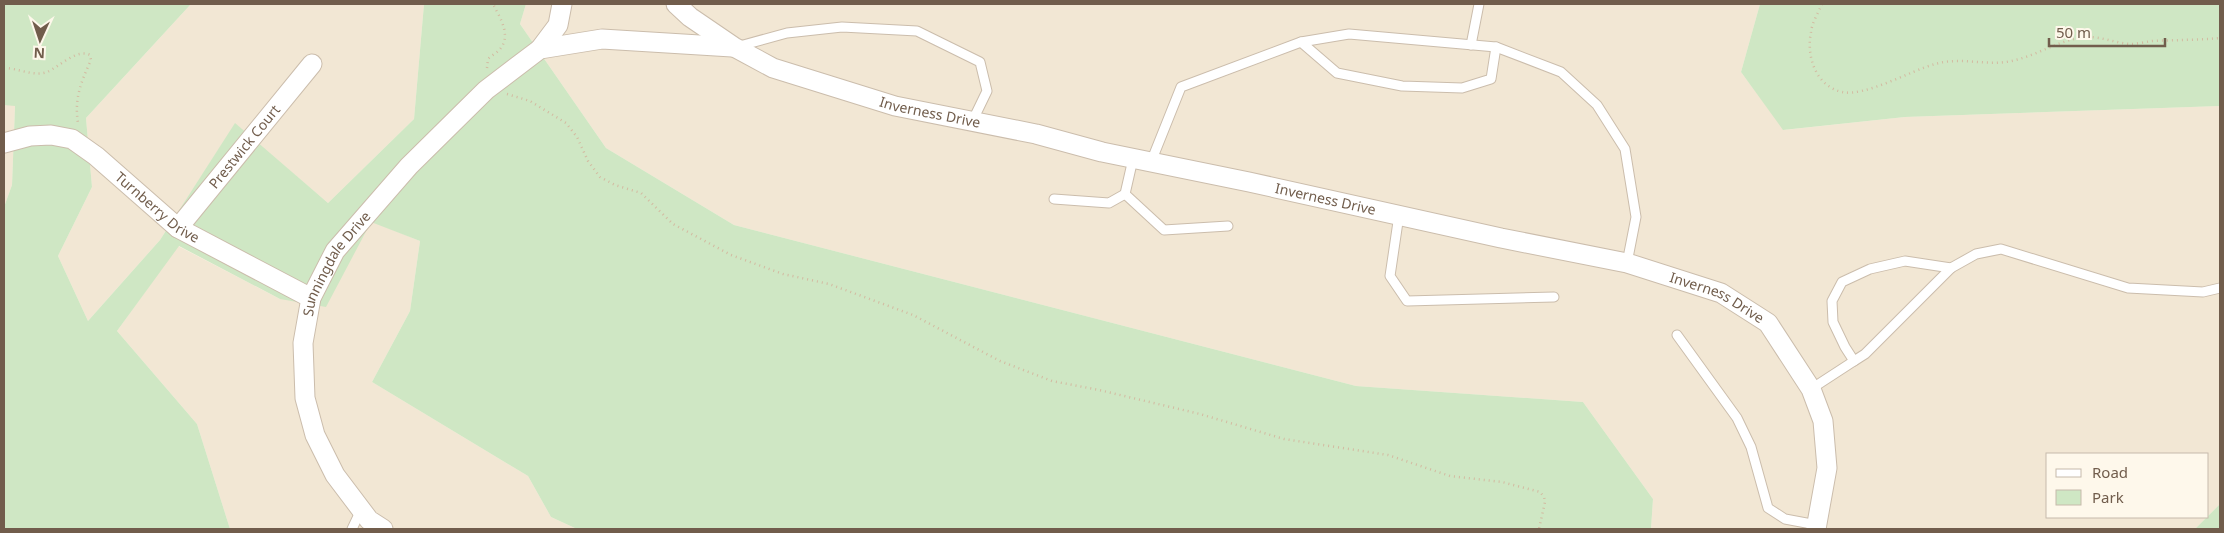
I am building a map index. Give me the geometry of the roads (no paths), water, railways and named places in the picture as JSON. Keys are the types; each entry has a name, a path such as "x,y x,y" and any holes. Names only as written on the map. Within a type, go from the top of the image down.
{"street":[{"name":"Sunningdale Drive","path":"383,529 369,520 335,475 315,435 310,420 303,381 303,343 311,298 335,252 409,166 497,82 540,49 558,26 562,4"},
{"name":"Inverness Drive","path":"676,4 690,17 734,47 773,68 895,106 1036,134 1142,160 1627,263 1721,293 1768,323 1811,389 1822,421 1827,468 1816,527"},
{"name":"Sunningdale Drive","path":"540,49 602,39 734,47"},
{"name":"Prestwick Court","path":"178,228 312,64"},
{"name":"Turnberry Drive","path":"4,143 30,136 51,136 72,140 80,144 178,228 311,298"}],"lane":[{"path":"1471,45 1480,4"},
{"path":"734,47 787,33 842,27 917,31 980,62 986,91 972,122"},
{"path":"1054,199 1109,203 1125,194 1181,87 1301,42 1349,34 1496,47 1561,72 1597,105 1625,149 1636,217 1627,263"},
{"path":"1301,42 1337,73 1402,86 1452,88 1462,88 1490,79 1496,47"},
{"path":"1125,194 1164,230 1228,226"},
{"path":"1399,215 1390,276 1407,302 1554,297"},
{"path":"1811,389 1866,354 1951,268 1976,254 2001,249 2128,288 2203,292 2220,288"},
{"path":"1854,361 1833,322 1832,301 1842,282 1870,269 1905,261 1951,268"},
{"path":"1677,335 1737,418 1751,447 1768,508 1785,519 1816,527"},
{"path":"352,529 361,510"}]}
